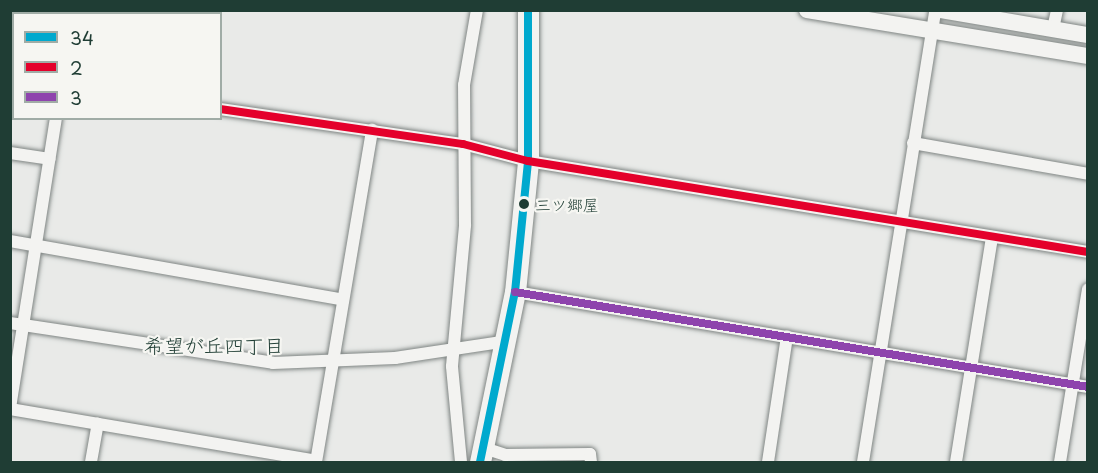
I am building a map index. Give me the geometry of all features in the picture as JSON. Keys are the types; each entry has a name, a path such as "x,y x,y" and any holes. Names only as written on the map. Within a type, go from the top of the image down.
{"highway":[{"path":"482,455 507,341 515,292 528,162 528,10"}],"street":[{"path":"461,462 453,351 465,225 464,85 477,10"},
{"path":"807,10 1088,56"},
{"path":"863,462 935,10"},
{"path":"940,10 1088,34"},
{"path":"1053,29 1057,10"},
{"path":"222,109 463,144 528,162 1088,252"},
{"path":"56,120 36,246 17,324 10,408 316,462 372,130"},
{"path":"913,143 1088,174"},
{"path":"10,153 50,159"},
{"path":"956,462 992,237"},
{"path":"10,241 343,300"},
{"path":"1060,462 1088,289"},
{"path":"515,292 882,351 1088,387"},
{"path":"17,324 229,359 334,363 453,351 507,341"},
{"path":"768,462 787,336"},
{"path":"91,462 98,424"},
{"path":"482,455 590,454 591,462"}],"transit line":[{"name":"34","path":"480,462 515,292 528,161 528,10"},
{"name":"2","path":"222,109 463,144 528,161 1088,252"},
{"name":"3","path":"515,292 1088,387"}],"place":[{"name":"三ツ郷屋","path":"524,204"}],"district":[{"name":"希望が丘四丁目","path":"214,345"}]}
